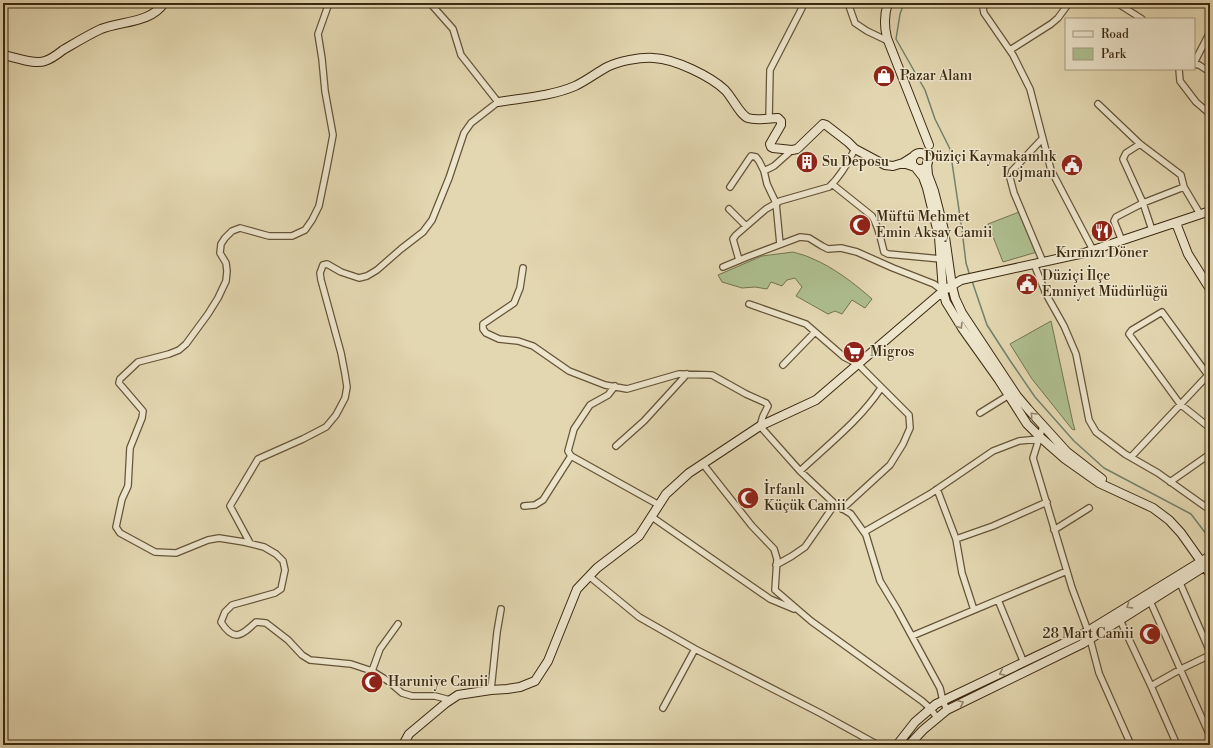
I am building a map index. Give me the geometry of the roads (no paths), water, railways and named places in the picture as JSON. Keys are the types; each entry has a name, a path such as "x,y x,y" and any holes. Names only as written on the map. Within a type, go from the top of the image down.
{"street":[{"path":"3,55 37,62 45,61 101,29 142,19 154,13 164,3"},
{"path":"329,3 318,34 325,91 333,135 319,206 305,230 292,236 270,236 240,228 232,231 221,244 220,253 226,263 227,270 226,281 208,314 186,344 179,350 169,354 138,362 120,379 119,383 143,411 142,418 130,448 128,486 122,499 116,527 120,533 155,552 176,553 208,540 219,538 264,547 276,554 283,561 285,570 281,589 275,593 232,605 225,612 221,622 225,629 233,635 239,636 246,632 256,622 266,623 288,640 302,655 310,660 351,664 372,671 388,681 402,693 412,696 435,696 450,700"},
{"path":"430,3 453,29 461,56 498,102"},
{"path":"769,118 770,70 802,8 802,3"},
{"path":"848,3 855,23 867,31 888,40"},
{"path":"888,3 885,16 885,30 929,145 930,154 928,162 928,175 934,191 944,230 952,286 955,298 962,314 1017,396 1067,452 1102,480 1143,498 1165,510 1185,530 1207,562 1210,574"},
{"path":"982,3 984,13 1010,50 1030,89 1051,170 1093,250"},
{"path":"1010,50 1051,24 1058,18 1069,3"},
{"path":"1117,3 1140,18"},
{"path":"1195,61 1210,32"},
{"path":"250,544 230,506 258,459 326,427 336,415 344,398 347,386 341,353 321,280 320,274 323,265 328,264 342,272 359,278 367,276 377,270 423,232 432,220 449,178 464,133 471,123 498,102 547,94 575,86 608,66 635,58 655,58 681,64 717,84 733,99 746,118 754,120 778,118 781,121 781,125 770,144 773,148 792,150 797,149 823,124 848,142 855,149 885,165 893,166 903,164 926,150 929,145"},
{"path":"1195,63 1210,72"},
{"path":"1179,70 1180,81 1196,102 1210,114"},
{"path":"1098,104 1140,144 1180,175 1184,187 1200,214"},
{"path":"1042,139 1012,171 1010,178 1014,194 1043,262"},
{"path":"1140,144 1126,153 1123,158 1152,230"},
{"path":"739,260 733,239 736,235 766,209 776,203 828,187 832,184 848,162 855,149"},
{"path":"764,171 774,166 792,150"},
{"path":"917,155 925,156 928,162"},
{"path":"917,155 913,163 927,188 939,237 943,291 946,302 962,328 1000,380 1027,424 1039,438 1099,483 1153,508 1160,513 1169,520 1207,562"},
{"path":"730,187 751,156 756,157 764,171 767,184 776,203 780,244"},
{"path":"903,164 920,169 928,162"},
{"path":"832,184 872,216 876,222 884,252 888,254 941,259"},
{"path":"1122,241 1114,221 1116,217 1142,203 1184,187"},
{"path":"728,209 746,226"},
{"path":"403,745 409,734 458,695 520,687 535,681 548,661 577,589 596,568 639,536 666,494 689,473 760,426 816,400 943,291 961,280 1084,254 1210,211"},
{"path":"1176,222 1188,254 1210,289"},
{"path":"723,267 800,237 809,238 828,248 841,248 857,252 934,284 943,291"},
{"path":"1034,264 1046,294 1064,326 1076,354 1089,420 1096,432 1130,457 1158,473 1209,508"},
{"path":"523,268 520,288 514,303 483,324 483,329 486,334 499,339 518,341 532,346 569,371 605,385 627,388 679,374 712,375 746,394 766,403 768,406 760,426"},
{"path":"749,304 806,324 844,357 858,364 909,415 910,428 903,444 890,464 842,509"},
{"path":"1130,457 1180,404 1209,376 1162,312 1132,330 1130,334 1180,404 1210,428"},
{"path":"783,365 815,332"},
{"path":"616,446 644,421 687,374"},
{"path":"615,386 608,395 590,405 574,429 568,451 571,456 659,505"},
{"path":"800,471 860,416 882,388"},
{"path":"980,413 1009,395"},
{"path":"760,426 800,471 835,504 851,514 864,532 880,581 940,688 947,710"},
{"path":"1043,426 1033,458 1066,571 1089,635 1099,673 1131,745"},
{"path":"864,532 938,489 993,451 1019,441 1039,438"},
{"path":"1170,482 1210,454"},
{"path":"524,506 535,506 543,500 571,456"},
{"path":"703,464 752,526 774,550 777,560 775,590 811,621 922,701 937,718"},
{"path":"938,489 956,539 962,573 974,610"},
{"path":"956,539 993,526 1047,502"},
{"path":"776,566 806,546 835,504"},
{"path":"1054,530 1088,508"},
{"path":"652,516 770,598 799,611"},
{"path":"897,745 915,722 936,704 1024,662 1089,635 1120,620 1180,583 1207,562"},
{"path":"909,745 923,730 947,710 986,692 1089,635 1207,562"},
{"path":"912,636 1066,571"},
{"path":"590,576 639,617 695,649 820,713 878,745"},
{"path":"1180,583 1210,652"},
{"path":"998,600 1024,662"},
{"path":"1150,601 1210,736"},
{"path":"491,690 497,632 501,610"},
{"path":"1120,620 1177,745"},
{"path":"372,671 380,649 398,624"},
{"path":"663,708 695,649"},
{"path":"1151,686 1181,669 1210,656"}],"waterway":[{"path":"904,3 900,14 896,39 925,90 935,119 950,149 966,263 970,276"},
{"path":"972,281 987,325 1035,397 1074,441 1104,468 1191,514 1210,539"}],"place":[{"name":"Pazar Alanı","path":"884,76"},
{"name":"Su Deposu","path":"807,162"},
{"name":"Düziçi Kaymakamlık Lojmanı","path":"1072,165"},
{"name":"Müftü Mehmet Emin Aksay Camii","path":"860,225"},
{"name":"Kırmızı Döner","path":"1102,231"},
{"name":"Düziçi İlçe Emniyet Müdürlüğü","path":"1027,284"},
{"name":"Migros","path":"854,352"},
{"name":"İrfanlı Küçük Camii","path":"748,498"},
{"name":"28 Mart Camii","path":"1150,634"},
{"name":"Haruniye Camii","path":"372,682"}]}
